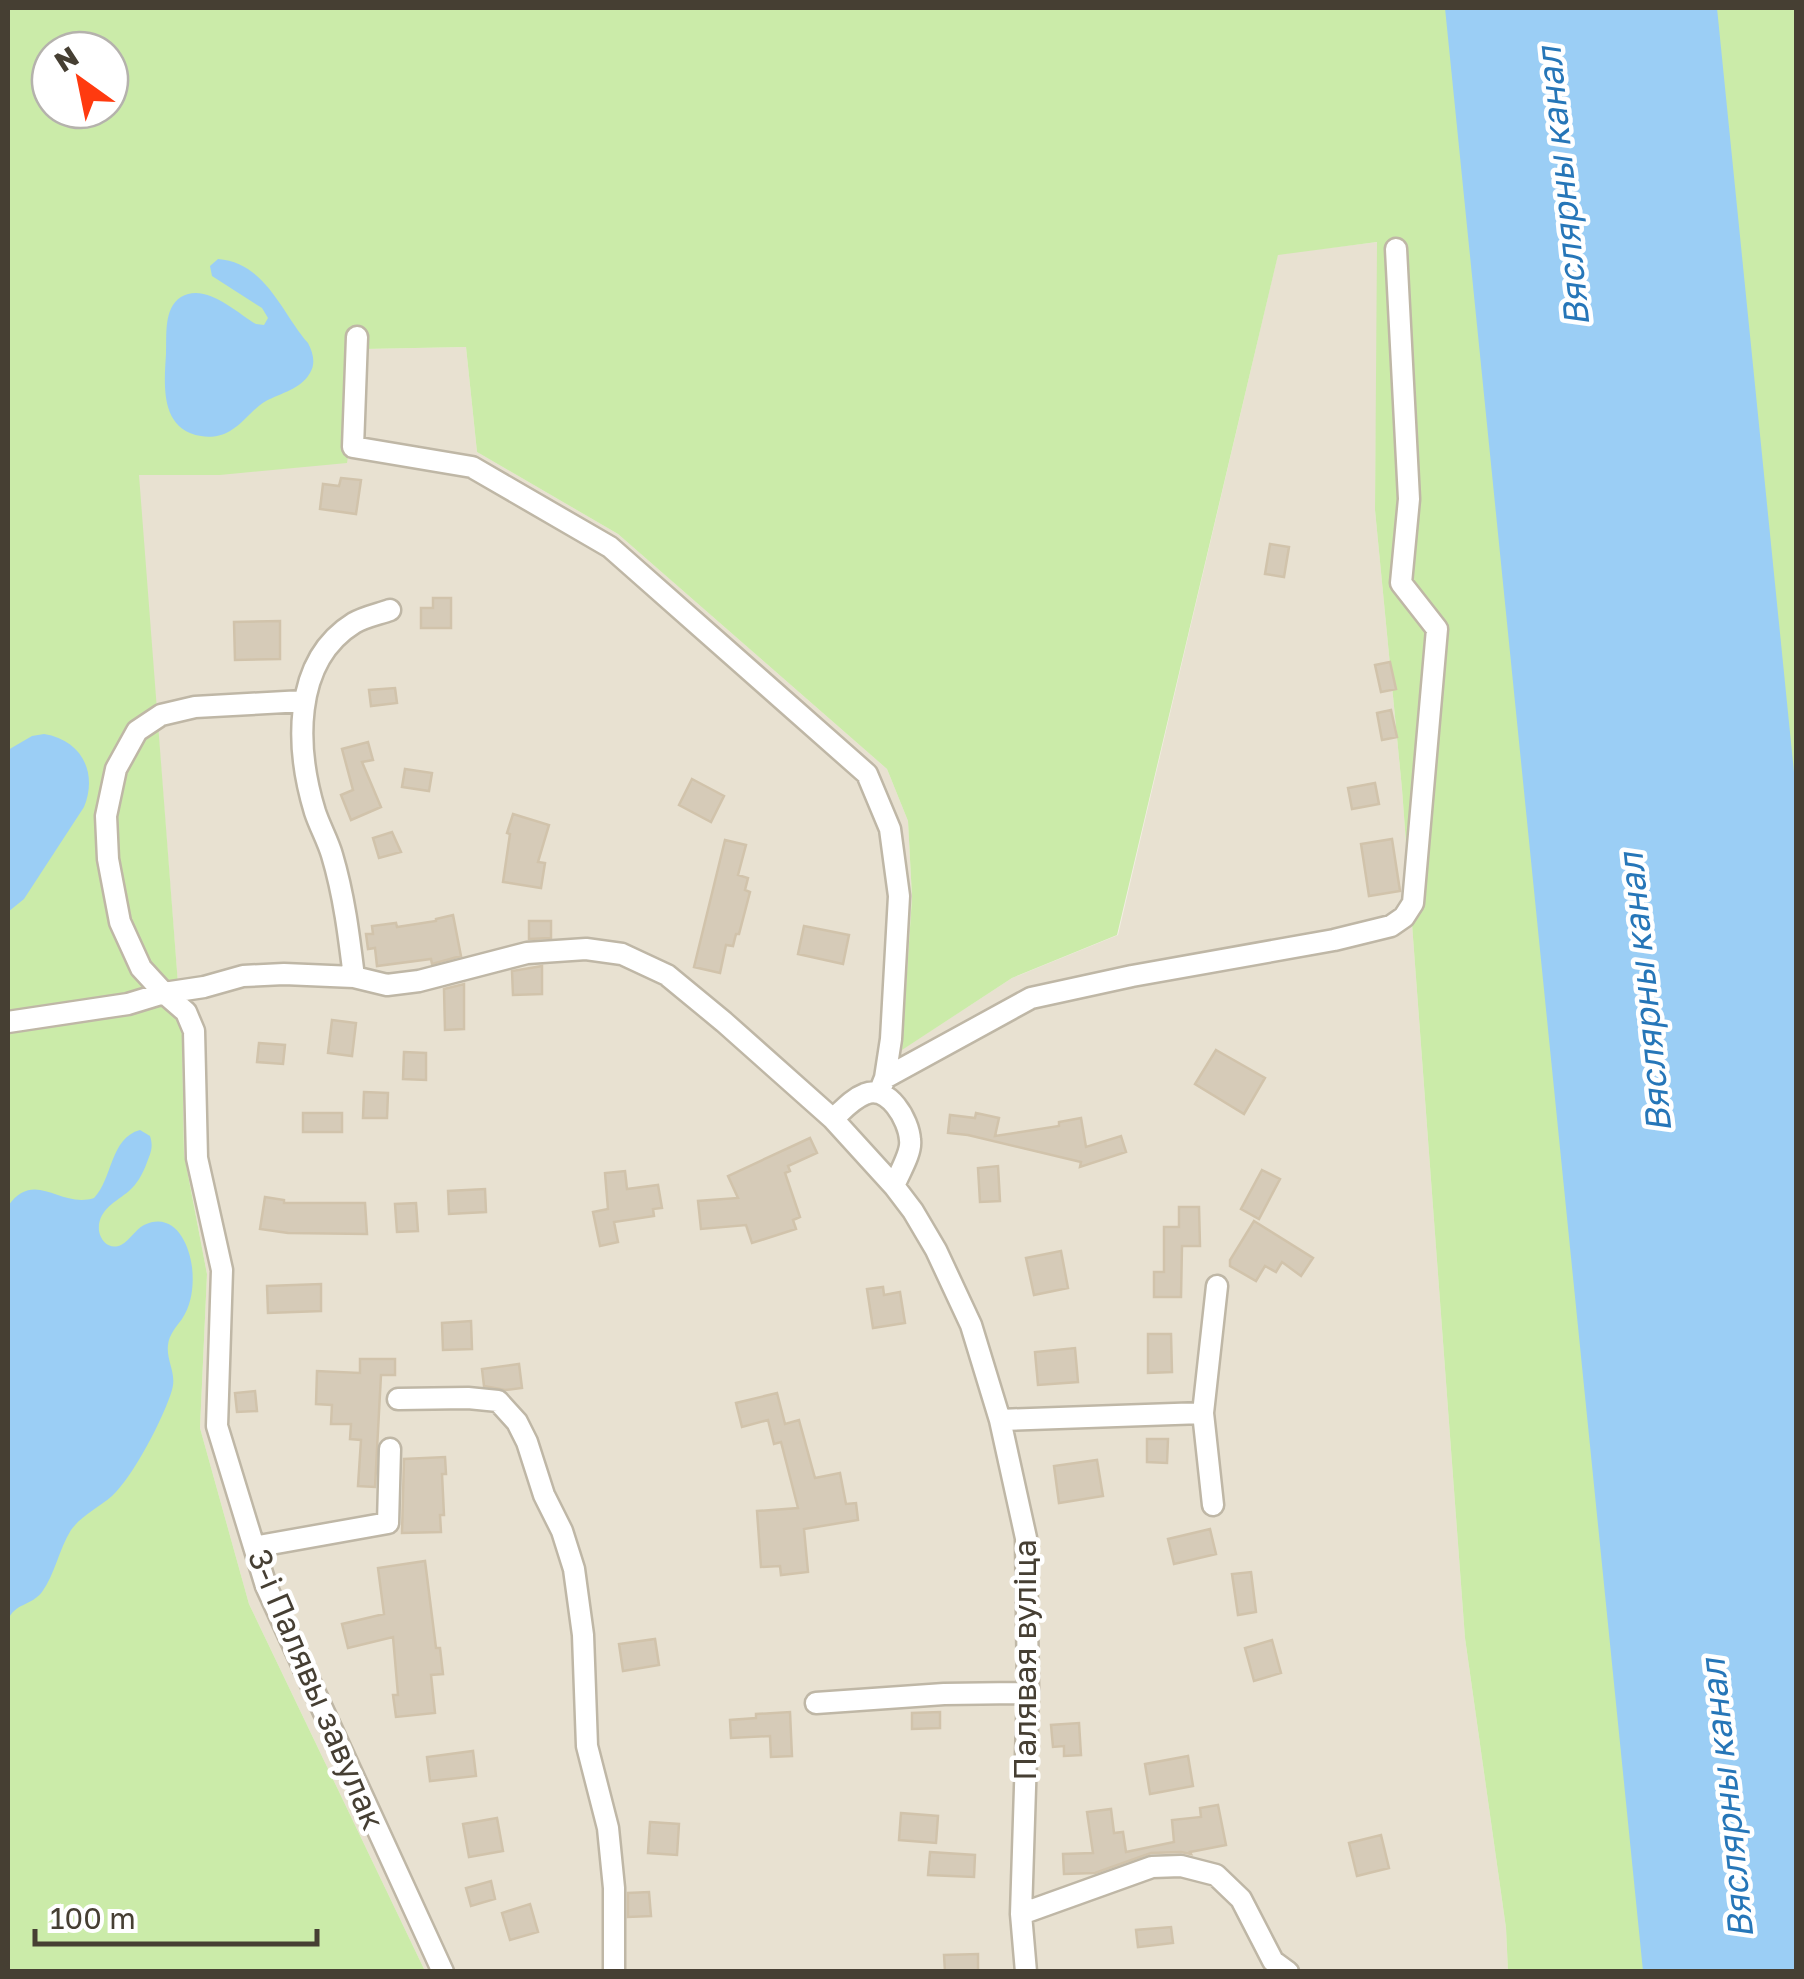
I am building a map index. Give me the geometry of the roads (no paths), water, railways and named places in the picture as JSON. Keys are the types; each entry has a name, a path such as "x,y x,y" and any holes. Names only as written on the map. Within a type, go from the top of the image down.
{"street":[{"path":"833,1119 868,1092 1031,998 1334,940 1391,926 1414,904 1438,629 1401,583 1408,499 1396,249"},
{"path":"357,338 353,447 472,467 610,546 867,774 890,829 899,896 891,1039 882,1085 906,1123 912,1143 894,1186"},
{"path":"8,1022 128,1004 243,976 354,977 332,855 315,812 304,761 303,700 318,660 334,638 356,621 390,610"},
{"name":"3-і Палявы завулак","path":"303,700 195,708 161,715 138,730 116,769 106,816 108,859 120,922 141,968 186,1012 194,1031 198,1158 222,1270 217,1426 266,1586 443,1972"},
{"name":"Палявая вуліца","path":"354,977 387,985 419,982 527,953 586,948 622,954 666,975 724,1022 833,1119 913,1211 971,1324 1000,1420 1026,1538 1028,1694 1021,1914 1026,1972"},
{"path":"1213,1505 1202,1413 1217,1286"},
{"path":"398,1399 498,1401 522,1432 544,1495 562,1531 574,1568 583,1635 587,1746 608,1828 614,1888 614,1972"},
{"path":"1000,1420 1202,1413"},
{"path":"254,1547 388,1524 390,1448"},
{"path":"816,1703 944,1694 1028,1694"},
{"path":"1021,1914 1152,1867 1181,1866 1216,1874 1241,1899 1272,1961 1288,1972"}],"water":[{"name":"Вяслярны канал","path":"1445,8 1717,8 1796,792 1796,1971 1643,1971"},
{"path":"218,259 235,262 260,279 308,343 313,362 310,373 296,387 261,404 227,433 205,437 178,425 167,404 166,331 171,308 181,297 200,293 220,300 256,324 264,325 268,318 262,308 212,276 210,266"},
{"path":"44,734 68,743 84,760 88,794 84,807 24,899 8,912 8,750 32,736"},
{"path":"140,1130 151,1140 146,1165 129,1191 104,1212 99,1231 107,1244 117,1246 144,1225 164,1222 183,1239 193,1274 190,1301 169,1341 172,1390 129,1475 112,1496 75,1525 42,1592 15,1610 8,1620 8,1206 28,1190 70,1199 94,1198 123,1141"}]}
